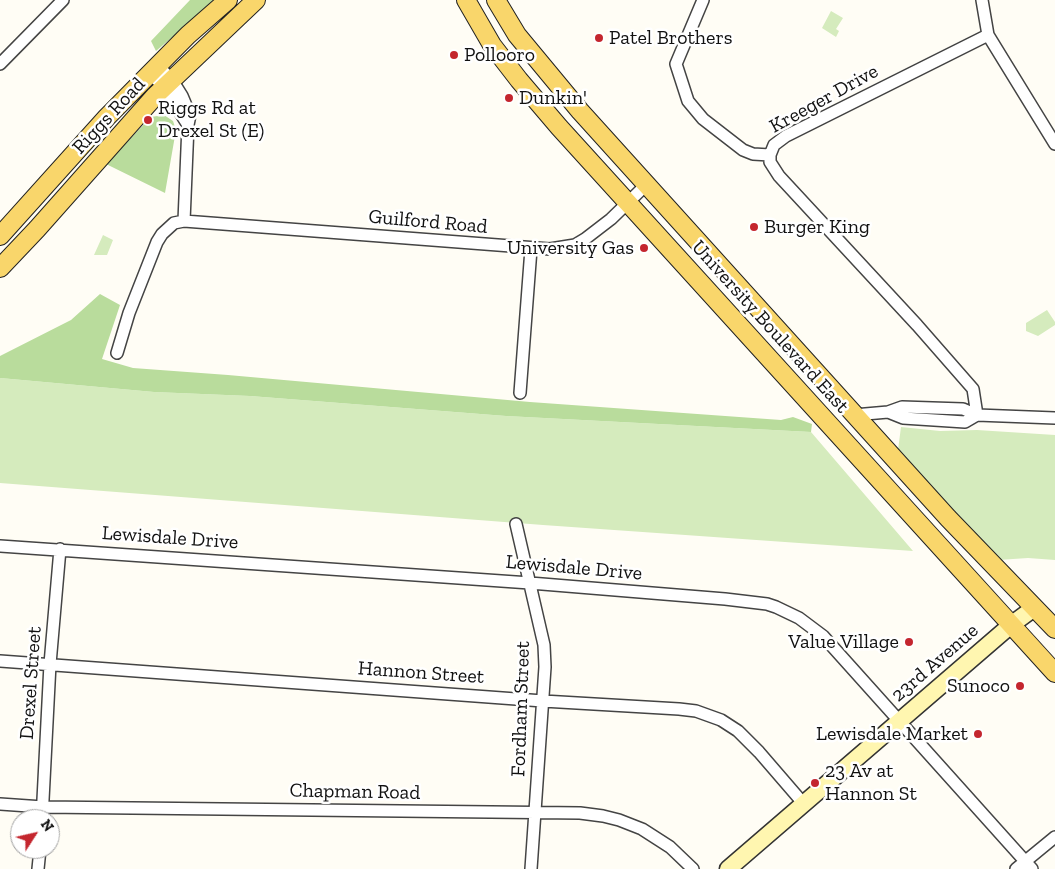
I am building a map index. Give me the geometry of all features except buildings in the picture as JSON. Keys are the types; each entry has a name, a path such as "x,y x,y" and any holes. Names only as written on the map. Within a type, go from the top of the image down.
{"main road":[{"name":"Riggs Road","path":"0,236 107,117 188,35 228,0"},
{"name":"Riggs Road","path":"0,268 37,229 125,128 219,34 256,0"},
{"name":"University Boulevard East","path":"466,0 492,45 519,80 629,204 1055,673"},
{"name":"University Boulevard East","path":"496,0 518,35 580,111 948,518 1055,629"}],"street":[{"path":"0,64 63,0"},
{"path":"703,0 676,64 688,101 703,119 743,150 753,154 770,155"},
{"path":"982,0 988,35 1055,144"},
{"name":"Kreeger Drive","path":"977,416 973,389 911,318 779,176 770,162 770,155 774,145 786,136 988,35"},
{"path":"117,353 129,313 157,242 162,234 174,223 184,221 188,125 168,84 155,70"},
{"name":"Guilford Road","path":"184,221 550,250 575,244 596,231 629,204 647,184"},
{"path":"520,393 531,249"},
{"path":"854,415 888,412 902,407 963,409 977,416 1055,418"},
{"name":"Fordham Street","path":"516,524 544,645 543,701 531,869"},
{"name":"Lewisdale Drive","path":"0,546 530,583 767,604 799,618 823,636 1024,867"},
{"name":"Drexel Street","path":"42,809 50,664 60,549"},
{"name":"23rd Avenue","path":"728,869 1011,625 1034,608"},
{"name":"Hannon Street","path":"0,661 543,701 679,709 710,715 725,722 747,740 803,803"},
{"name":"Chapman Road","path":"0,804 23,809"},
{"name":"Chapman Road","path":"60,813 580,813 619,820 642,830 663,842 681,856 693,869"},
{"path":"1024,867 1055,837"}],"green space":[{"path":"190,0 216,0 156,51 151,41"},
{"path":"831,11 843,18 836,29 839,31 836,37 822,28"},
{"path":"164,115 173,121 176,130 165,193 106,164 151,117"},
{"path":"103,235 113,240 107,255 94,255"},
{"path":"100,294 120,305 102,359 133,368 530,402 781,420 793,417 812,424 811,432 506,416 250,396 154,392 0,378 0,356 71,320"},
{"path":"1047,310 1055,325 1038,336 1026,331 1026,323"},
{"path":"0,378 154,392 250,396 506,416 811,432 913,551 543,525 0,483"},
{"path":"901,427 940,431 977,430 1055,435 1055,560 1028,558 998,560 898,450"}],"place":[{"name":"Patel Brothers","path":"599,38"},
{"name":"Pollooro","path":"454,55"},
{"name":"Dunkin'","path":"509,98"},
{"name":"Riggs Rd at Drexel St (E)","path":"148,120"},
{"name":"Burger King","path":"754,227"},
{"name":"University Gas","path":"644,248"},
{"name":"Value Village","path":"909,642"},
{"name":"Sunoco","path":"1020,686"},
{"name":"Lewisdale Market","path":"978,734"},
{"name":"23 Av at Hannon St","path":"815,783"}]}
